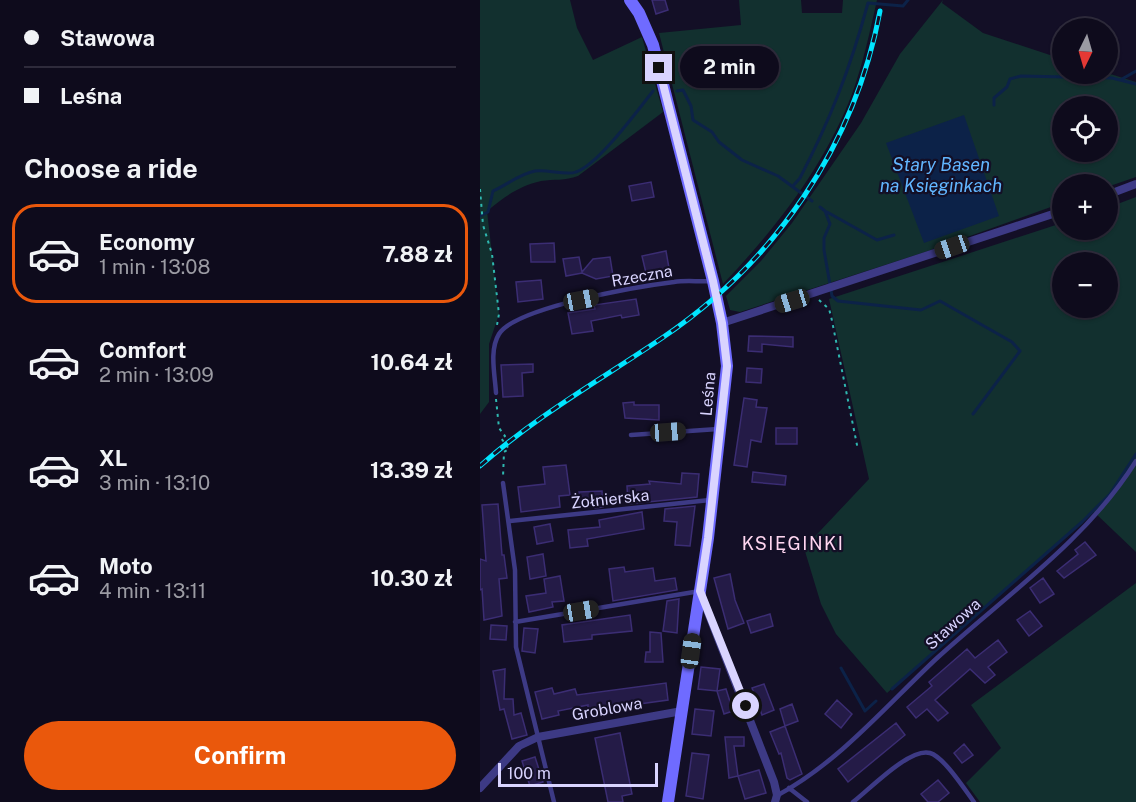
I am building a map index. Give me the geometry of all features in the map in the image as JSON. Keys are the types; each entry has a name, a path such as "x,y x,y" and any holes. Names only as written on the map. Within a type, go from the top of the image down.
{"main road":[{"name":"Leśna","path":"630,0 639,13 653,45 713,281 722,323 727,366 700,591 668,802"}],"street":[{"path":"1118,191 1136,184"},
{"path":"722,323 1052,214"},
{"name":"Stawowa","path":"700,591 754,726 776,799"},
{"name":"Groblowa","path":"538,737 682,711"},
{"path":"480,788 519,746 538,737"}],"lane":[{"name":"Rzeczna","path":"500,333 513,321 556,306 672,282 713,281"},
{"path":"496,393 494,348 500,333"},
{"path":"631,435 721,429"},
{"name":"Stawowa","path":"776,799 789,788 815,773 935,660 1057,553 1101,510 1136,461"},
{"path":"503,483 510,521 514,570 516,647 555,802"},
{"name":"Żołnierska","path":"510,521 712,500"},
{"path":"515,622 700,591"},
{"path":"853,802 904,759 921,753 930,753 942,762 974,802"},
{"path":"789,788 807,802"}],"path":[{"path":"480,189 483,225 492,254 499,314 497,324 500,333"},
{"path":"811,295 825,305 831,316 858,450"},
{"path":"496,393 499,428 505,436 501,438 509,449 504,452 503,483"}],"green space":[{"path":"480,0 570,0 577,28 593,60 642,37 663,112 578,176 541,181 526,186 487,211 499,314 489,344 489,402 480,414"},
{"path":"739,0 801,0 802,13 842,13 843,0 877,0 856,83 841,121 827,147 780,219 723,284 659,33 741,25"},
{"path":"943,0 942,3 983,33 1052,56 1052,84 1118,84 1118,76 1136,82 1136,177 1118,183 1118,174 1052,174 1052,207 928,251 740,312 730,310 726,296 761,261 792,223 861,123 900,54"},
{"path":"1136,197 1136,552 1093,511 887,693 836,634 821,604 804,548 869,479 829,299 1052,226 1052,240 1118,240 1118,204"},
{"path":"1136,583 1136,802 980,802 966,783 1001,748 971,705"}],"water":[{"name":"Stary Basen na Księginkach","path":"964,115 999,216 924,243 886,143"}],"building":[{"path":"652,0 665,0 668,10 656,14"},
{"path":"651,182 654,197 632,201 629,186"},
{"path":"554,243 555,262 531,262 530,244"},
{"path":"666,251 669,268 646,273 642,256"},
{"path":"579,257 582,272 593,259 610,257 613,276 596,279 582,273 566,276 563,259"},
{"path":"541,280 543,299 518,302 516,282"},
{"path":"636,299 639,315 622,318 621,315 591,321 593,331 572,334 568,313 595,309 594,305"},
{"path":"749,336 793,337 793,347 762,344 762,352 748,351"},
{"path":"533,364 533,372 522,373 523,396 503,397 501,365"},
{"path":"747,368 762,369 761,383 746,382"},
{"path":"744,398 757,400 756,407 767,408 761,442 751,440 747,467 734,465"},
{"path":"634,402 634,405 659,405 659,420 625,418 623,403"},
{"path":"776,428 797,428 797,444 776,444"},
{"path":"566,465 570,495 559,496 560,507 521,512 518,487 545,484 543,467"},
{"path":"753,472 786,476 785,485 752,482"},
{"path":"682,473 699,474 697,497 628,504 627,486 650,484 649,481 681,484"},
{"path":"602,491 603,507 595,508 594,503 580,505 579,492"},
{"path":"498,504 502,555 504,555 507,578 499,579 502,616 484,620 482,589 480,590 480,559 486,561 482,505"},
{"path":"695,506 690,546 675,545 677,522 664,521 665,509"},
{"path":"642,512 644,529 587,539 588,546 570,548 568,530 600,527 599,520"},
{"path":"550,524 553,541 537,544 534,527"},
{"path":"1085,542 1096,555 1064,578 1057,571 1078,554 1075,550"},
{"path":"543,554 546,576 530,579 527,557"},
{"path":"624,567 625,572 653,568 655,581 675,578 677,590 613,601 609,569"},
{"path":"730,574 735,600 744,623 728,629 714,578"},
{"path":"560,576 564,601 552,602 553,607 529,612 526,596 546,593 544,579"},
{"path":"1043,578 1054,594 1040,603 1030,588"},
{"path":"679,599 677,633 663,631 667,601"},
{"path":"1030,611 1042,626 1029,636 1017,620"},
{"path":"770,614 773,626 751,633 747,621"},
{"path":"630,615 632,631 592,635 592,639 564,642 562,625"},
{"path":"491,625 507,626 506,640 490,639"},
{"path":"524,628 538,629 535,653 522,651"},
{"path":"650,632 661,633 663,662 645,662 646,652 650,652"},
{"path":"998,640 1007,652 988,667 995,675 985,683 970,669 935,700 948,713 938,721 927,709 916,718 907,707 932,686 929,682 967,649 975,658"},
{"path":"701,667 720,669 717,691 698,689"},
{"path":"505,669 504,699 513,699 514,715 521,713 527,735 512,739 504,709 500,710 493,671"},
{"path":"666,683 668,700 588,711 588,705 558,711 559,715 542,719 535,692 552,688 554,694 575,689 577,695"},
{"path":"764,684 774,710 762,715 752,688"},
{"path":"726,689 733,711 724,714 717,691"},
{"path":"837,700 852,714 841,728 825,714"},
{"path":"792,704 798,721 785,726 780,709"},
{"path":"695,709 714,711 711,736 692,734"},
{"path":"896,723 905,735 848,782 838,769"},
{"path":"785,726 802,774 790,780 787,778 781,753 779,754 770,732"},
{"path":"620,733 632,794 622,796 623,802 608,802 595,738"},
{"path":"725,737 744,737 744,746 734,746 738,776 729,778"},
{"path":"964,744 973,755 962,763 954,753"},
{"path":"692,753 709,755 703,799 686,796"},
{"path":"535,757 543,782 530,786 522,761"},
{"path":"759,770 766,793 745,799 738,776"},
{"path":"938,780 949,793 938,802 928,802 921,794"}],"waterway":[{"path":"793,186 800,178 830,114 847,72 868,3 903,6 908,0"},
{"path":"1122,79 1136,71"},
{"path":"994,105 994,98 1007,87 1010,79 1021,76 1112,78 1136,84"},
{"path":"677,91 683,90 691,106 693,120 712,132 719,142 742,160 778,176 812,201"},
{"path":"480,216 488,212 493,191 524,175 535,171 572,173 585,167 617,136 653,91"},
{"path":"820,207 825,211 830,224 824,238 824,250 832,296 838,301 921,310 940,301 1012,342 1020,351 973,414"},
{"path":"827,212 877,240 894,235"},
{"path":"892,689 1082,522 1110,494 1136,454"},
{"path":"841,668 865,711 876,701"}],"railway":[{"path":"480,466 523,431 703,308 740,274 774,236 804,196 830,153 851,108 868,60 880,11"}],"district":[{"name":"KSIĘGINKI","path":"793,543"}],"route":[{"path":"659,68 713,281 722,323 727,366 700,591 746,706"}]}
